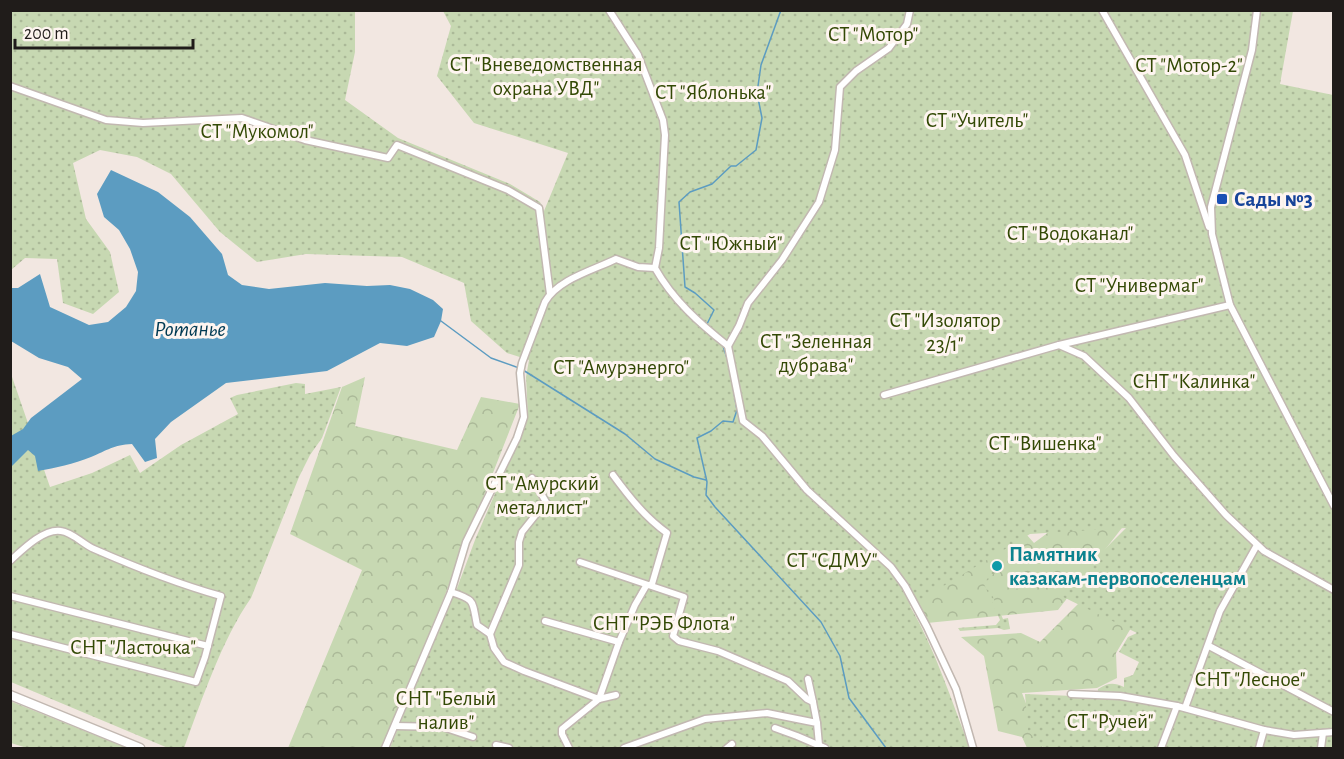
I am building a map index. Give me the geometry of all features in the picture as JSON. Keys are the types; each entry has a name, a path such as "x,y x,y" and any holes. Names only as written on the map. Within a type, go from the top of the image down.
{"street":[{"path":"609,10 638,56 663,120 664,163 659,248 655,268 669,291 728,346 743,421 762,436 807,490 891,567 905,586 956,689 973,748"},
{"path":"728,346 748,303 782,260 819,202 835,150 840,87 856,71 889,48 907,24 910,10"},
{"path":"1102,10 1185,155 1212,234 1230,305 1334,506"},
{"path":"1212,234 1211,207 1252,50 1257,10"},
{"path":"10,86 106,120 143,123 242,118 305,140 388,158 396,145 508,190 539,208 550,294 531,337 520,373 524,417 517,438 466,542 451,592 386,748"},
{"path":"550,294 556,292 573,277 616,259 638,267 655,268"},
{"path":"884,395 1059,345 1230,305"},
{"path":"1059,345 1084,356 1129,399 1174,456 1257,545 1334,590"},
{"path":"569,748 562,729 564,725 599,699 635,605 646,586 652,584 668,533 650,521 613,476"},
{"path":"532,478 546,502 522,532 519,542 519,565 490,634 494,648 504,662 535,676 599,699 616,696"},
{"path":"10,561 32,542 52,532 62,531 91,548 221,596 196,682 10,634"},
{"path":"1185,708 1220,611 1257,545"},
{"path":"580,562 684,597 672,633 679,641 718,651 788,681 813,702"},
{"path":"451,592 468,597 473,602 477,625 490,634"},
{"path":"10,596 208,646"},
{"path":"545,621 619,642"},
{"path":"1209,646 1334,711"},
{"path":"808,679 822,747"},
{"path":"1071,694 1120,696 1177,706 1264,730 1294,735 1334,732"},
{"path":"10,695 140,748"},
{"path":"1161,748 1177,706"},
{"path":"624,748 705,719 767,712 817,723"},
{"path":"395,726 443,728 473,738"},
{"path":"775,728 822,747"},
{"path":"1259,748 1264,730"},
{"path":"1321,748 1323,733"},
{"path":"496,745 509,748"}],"green space":[{"path":"11,11 355,11 355,52 345,100 398,138 510,184 540,202 544,211 568,153 474,123 437,76 451,26 443,11 1293,11 1280,84 1333,95 1333,748 1044,748 1028,731 1025,694 1097,697 1098,689 1111,684 1124,687 1124,678 1133,675 1139,662 1119,652 1128,637 1137,633 1059,595 1126,528 1030,534 910,606 935,658 970,748 390,748 448,604 456,591 475,540 528,417 526,377 529,360 507,353 471,321 464,283 402,257 306,254 257,262 220,232 171,174 137,157 100,150 73,163 86,219 110,252 119,292 93,314 63,303 57,259 25,258 11,270"},
{"name":"СНТ \"Ласточка\"","path":"10,371 50,487 92,473 130,455 140,473 181,445 238,414 230,398 237,395 296,383 305,384 305,394 341,387 322,438 299,477 251,598 240,614 222,651 184,748 168,748 11,682"},
{"path":"365,377 355,426 457,450 481,397 520,404 385,748 288,748 362,570 290,534 342,387"},
{"path":"965,465 1034,543 1093,499 1132,515 1058,610 927,623 892,552"},
{"path":"994,559 1003,563 987,584 1003,619 1008,618 1010,629 960,631 958,628 996,625 1000,620 984,584 993,570 990,567"},
{"path":"1088,594 1131,628 1116,653 1117,678 1097,688 1022,693 1043,748 1027,748 1022,737 998,731 984,656 961,637 1021,633 1040,642"},
{"path":"10,701 127,748 27,748 11,743"}],"water":[{"name":"Ротанье","path":"111,170 158,192 190,217 222,254 228,275 242,285 269,289 325,283 390,285 410,289 433,300 443,309 434,337 407,346 380,343 327,371 226,383 171,422 155,439 157,458 145,462 132,444 115,447 71,464 38,471 35,456 28,450 11,467 11,436 23,429 31,418 82,379 68,367 39,358 11,341 11,288 18,288 40,274 50,307 89,325 108,322 126,307 136,291 138,272 130,249 119,230 104,217 97,194"}],"waterway":[{"path":"707,324 714,310 685,287 679,202 690,192 712,184 731,166 736,166 756,150 762,118 757,93 761,65 781,10"},
{"path":"441,321 491,358 519,368"},
{"path":"723,346 729,364"},
{"path":"523,370 625,434 655,459 706,480"},
{"path":"732,381 737,410 733,422 723,421 711,431 697,438 707,482 706,495 821,622 840,656 849,698 886,748"}],"place":[{"name":"Сады №3","path":"1222,199"},
{"name":"Памятник казакам-первопоселенцам","path":"997,566"}],"park label":[{"name":"СТ \"Мотор\"","path":"873,34"},
{"name":"СТ \"Мотор-2\"","path":"1189,65"},
{"name":"СТ \"Вневедомственная охрана УВД\"","path":"546,76"},
{"name":"СТ \"Яблонька\"","path":"713,92"},
{"name":"СТ \"Учитель\"","path":"977,120"},
{"name":"СТ \"Мукомол\"","path":"257,131"},
{"name":"СТ \"Водоканал\"","path":"1070,233"},
{"name":"СТ \"Южный\"","path":"731,243"},
{"name":"СТ \"Универмаг\"","path":"1139,285"},
{"name":"СТ \"Изолятор 23/1\"","path":"945,332"},
{"name":"СТ \"Зеленная дубрава\"","path":"816,353"},
{"name":"СТ \"Амурэнерго\"","path":"621,367"},
{"name":"СНТ \"Калинка\"","path":"1194,381"},
{"name":"СТ \"Вишенка\"","path":"1045,443"},
{"name":"СТ \"Амурский металлист\"","path":"542,495"},
{"name":"СТ \"СДМУ\"","path":"832,560"},
{"name":"СНТ \"РЭБ Флота\"","path":"664,623"},
{"name":"СНТ \"Лесное\"","path":"1250,679"},
{"name":"СНТ \"Белый налив\"","path":"446,710"},
{"name":"СТ \"Ручей\"","path":"1110,721"}]}
